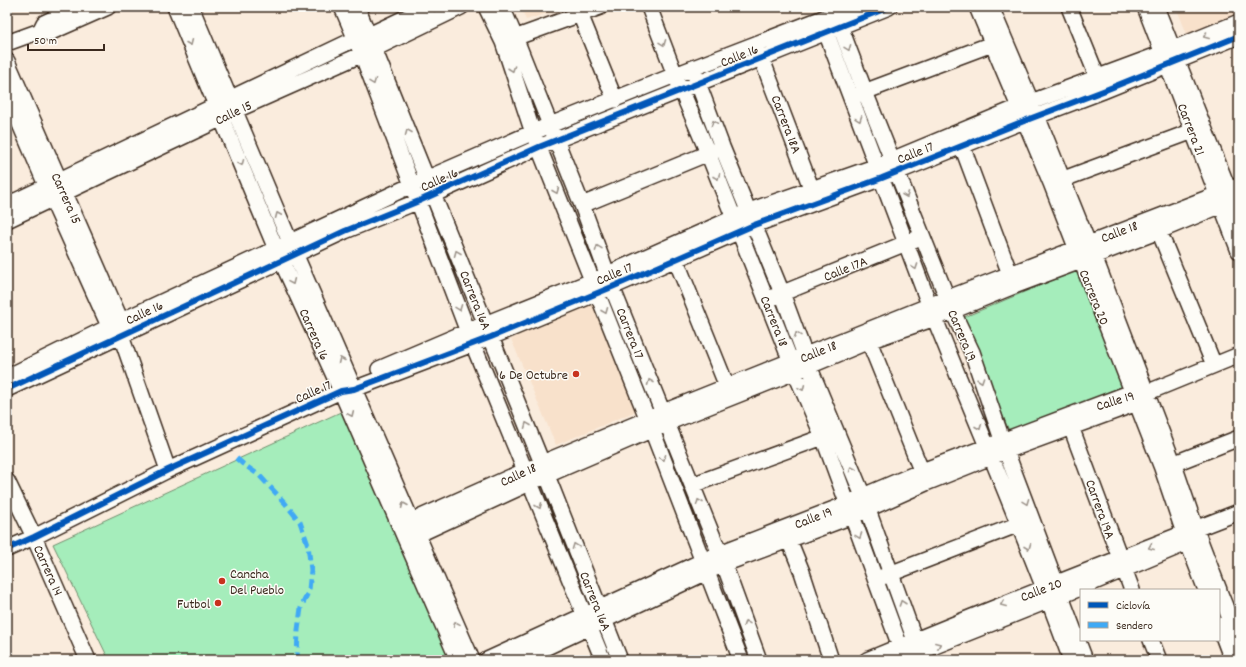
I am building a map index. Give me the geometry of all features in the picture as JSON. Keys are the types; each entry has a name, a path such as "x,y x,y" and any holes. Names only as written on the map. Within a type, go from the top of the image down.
{"street":[{"path":"40,31 44,22 78,7"},
{"path":"7,43 40,31 49,33 108,7"},
{"name":"Carrera 16","path":"175,7 293,248 409,530 458,660"},
{"name":"Carrera 16","path":"191,7 225,108 279,255 349,387"},
{"name":"Carrera 16A","path":"342,7 362,37 427,179 620,660"},
{"name":"Carrera 16A","path":"357,7 362,37"},
{"name":"Calle 15","path":"7,220 56,190 225,108 362,37 428,7"},
{"name":"Calle 15","path":"225,108 368,51 460,7"},
{"name":"Carrera 17","path":"486,7 509,39 550,125 610,280 722,559 759,660"},
{"name":"Carrera 17","path":"502,7 533,133 650,424 740,660"},
{"path":"509,39 600,7"},
{"name":"Carrera 18","path":"649,7 675,75 708,152 767,300 800,364 865,502 919,651"},
{"name":"Calle 16","path":"7,390 121,336 412,185 550,125 692,68 756,45 826,12 852,7"},
{"name":"Calle 16","path":"293,248 345,231 419,201 539,147 700,84 889,7"},
{"name":"Carrera 20","path":"977,7 992,44 1027,111"},
{"name":"Carrera 20","path":"991,7 1027,111 1085,252 1138,396 1168,466 1192,535 1206,589"},
{"path":"1069,7 1100,84"},
{"name":"Carrera 21","path":"1145,7 1170,57 1198,129 1239,216"},
{"name":"Carrera 21","path":"1156,7 1170,57"},
{"name":"Carrera 19","path":"826,12 858,94 894,166 950,304 972,352 1004,446 1025,522"},
{"path":"580,14 615,100"},
{"name":"Calle 17","path":"1170,57 1239,22"},
{"name":"Calle 17","path":"7,549 168,470 349,387 595,287 736,225 754,225 815,196 894,166 1027,111 1170,57 1239,36"},
{"path":"858,94 992,44"},
{"name":"Carrera 18A","path":"756,45 815,196"},
{"name":"Carrera 16A","path":"368,51 412,185 471,338 603,660"},
{"name":"Carrera 15","path":"7,62 56,190 121,336"},
{"name":"Carrera 18","path":"692,68 700,84 722,147 782,293 800,364 824,437 903,656"},
{"name":"Carrera 15","path":"7,94 56,190"},
{"name":"Carrera 19","path":"858,94 879,172 989,452 1025,522 1053,592 1085,660"},
{"name":"Calle 17","path":"894,166 962,146 1027,111"},
{"path":"1056,181 1198,129"},
{"path":"962,146 1012,280"},
{"path":"582,205 722,147"},
{"name":"Calle 15","path":"7,205 56,190"},
{"name":"Calle 17","path":"610,280 676,260 736,225 749,211 815,196"},
{"name":"Carrera 21","path":"1230,196 1239,251"},
{"name":"Calle 18","path":"1085,252 1159,231 1230,196"},
{"name":"Calle 18","path":"800,364 868,341 950,304 1230,196"},
{"path":"1159,231 1214,365"},
{"name":"Calle 17A","path":"767,300 923,236"},
{"name":"Calle 16","path":"7,376 115,323 279,255"},
{"path":"676,260 729,391"},
{"name":"Calle 18","path":"409,530 544,469 665,417 933,312"},
{"path":"121,336 168,470"},
{"path":"868,341 924,477"},
{"name":"Calle 19","path":"722,559 789,540 865,502 924,477 1138,396 1239,355"},
{"name":"Calle 19","path":"1004,446 1071,427 1138,396"},
{"name":"Carrera 19A","path":"1071,427 1132,589"},
{"path":"692,485 824,437"},
{"path":"1168,466 1239,438"},
{"name":"Carrera 14","path":"7,481 34,537 88,660"},
{"name":"Calle 19","path":"487,660 602,615 722,559 850,510"},
{"name":"Calle 20","path":"866,660 903,656 919,651 1053,592 1192,535 1239,512"},
{"path":"875,580 1025,522"},
{"name":"Calle 20","path":"1192,535 1239,522"},
{"name":"Carrera 16","path":"409,530 472,660"},
{"name":"Carrera 20","path":"1192,535 1219,589"},
{"path":"789,540 802,572 832,660"},
{"name":"Carrera 19","path":"1053,592 1071,660"},
{"name":"Carrera 20","path":"1220,593 1239,642"},
{"name":"Calle 19","path":"519,660 587,621"},
{"path":"1220,628 1232,660"},
{"path":"1151,641 1159,660"}],"shaded area":[{"path":"521,7 566,7 526,20"},
{"path":"1176,7 1239,7 1239,13 1187,34"},
{"name":"6 De Octubre","path":"596,299 641,409 556,445 511,339"}],"green space":[{"path":"1079,269 1128,384 1010,433 962,318"},
{"path":"345,410 454,660 109,660 53,544"}],"marked path":[{"path":"236,458 259,475 285,503 300,522 308,545 311,570 309,590 301,608 298,630 297,660"}],"cycle path":[{"path":"7,389 345,231 419,201 539,147 889,7"},
{"path":"7,549 168,470 341,391 354,389 491,337 612,287 754,225 882,178 1239,36"}],"place":[{"name":"6 De Octubre","path":"576,374"},
{"name":"Cancha Del Pueblo","path":"222,581"},
{"name":"Futbol","path":"218,603"}]}
